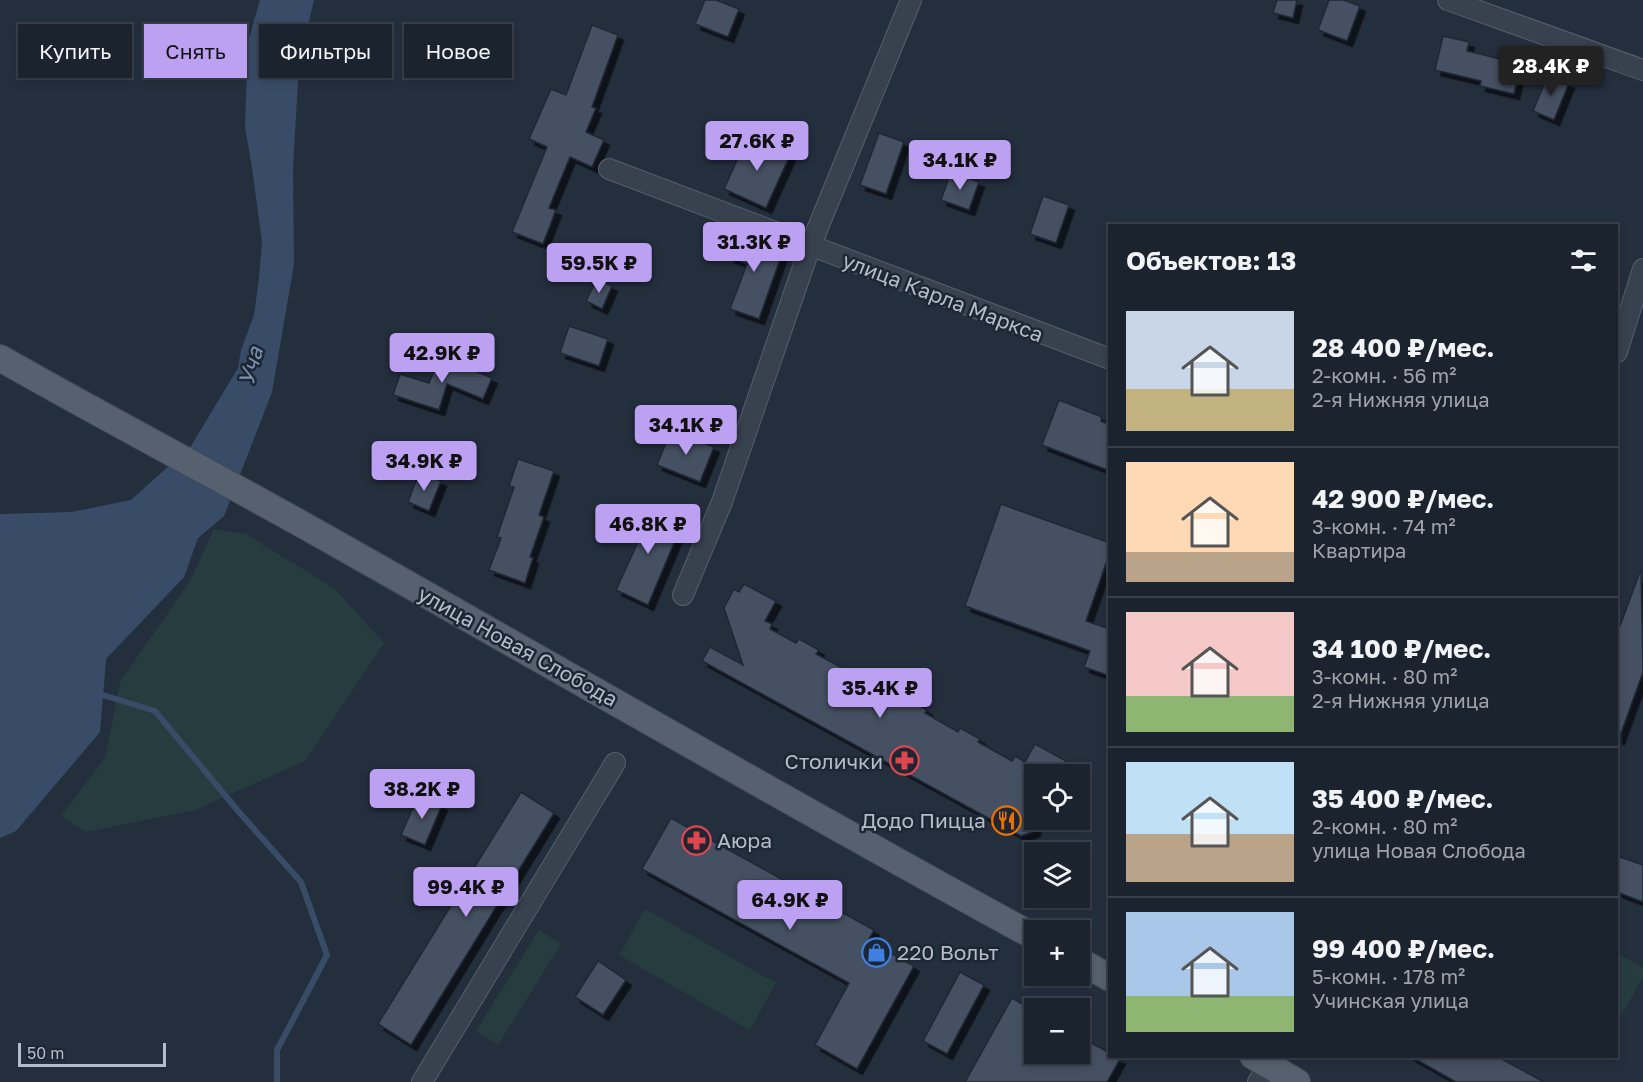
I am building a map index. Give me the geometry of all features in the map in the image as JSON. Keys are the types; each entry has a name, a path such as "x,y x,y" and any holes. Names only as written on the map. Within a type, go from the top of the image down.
{"main road":[{"name":"улица Новая Слобода","path":"0,358 271,507 1024,931"},
{"path":"1090,967 1108,977"},
{"path":"1264,1065 1297,1082"}],"street":[{"path":"683,595 722,502 810,247 911,0"},
{"path":"1448,0 1643,70"},
{"name":"улица Карла Маркса","path":"609,169 1108,358"},
{"path":"1618,349 1643,269"},
{"path":"422,1082 615,763"}],"green space":[{"path":"214,529 246,534 335,589 384,643 305,761 195,810 86,832 61,816 105,758 120,682 190,581"},
{"path":"645,909 776,983 750,1030 619,955"},
{"path":"539,930 561,944 498,1045 476,1031"},
{"path":"1618,954 1643,968 1643,977 1618,1021"}],"water":[{"name":"Уча","path":"260,0 314,0 308,24 259,24 259,78 298,78 293,167 294,264 272,392 224,516 198,538 184,577 106,659 100,732 16,831 0,838 0,514 72,512 131,500 191,446 238,368 241,350 254,315 262,242 245,127 248,42"}],"building":[{"path":"705,0 716,0 739,9 728,37 695,24"},
{"path":"1277,0 1297,0 1293,18 1273,13"},
{"path":"1329,0 1344,0 1360,6 1347,41 1318,30"},
{"path":"592,25 618,35 592,107 596,108 586,132 604,140 592,167 570,157 549,208 556,210 543,244 512,232 547,147 529,139 551,89 566,95"},
{"path":"1443,36 1469,42 1467,51 1521,64 1514,94 1480,86 1481,81 1435,70"},
{"path":"1548,75 1569,83 1554,120 1533,111"},
{"path":"879,133 904,142 886,194 860,185"},
{"path":"748,136 790,155 766,208 724,189"},
{"path":"951,172 979,182 969,210 941,200"},
{"path":"1043,196 1069,205 1056,243 1030,234"},
{"path":"738,231 784,248 759,319 730,309 747,264 729,257"},
{"path":"597,279 612,286 602,309 586,301"},
{"path":"569,326 608,339 599,366 560,353"},
{"path":"440,356 492,378 483,399 447,384 439,410 393,395 400,374 429,383"},
{"path":"1059,400 1102,417 1101,421 1108,424 1108,470 1042,445"},
{"path":"671,430 714,447 700,482 657,465"},
{"path":"518,459 554,471 539,515 544,517 530,557 533,558 525,583 489,570 501,538 497,537 514,487 509,486"},
{"path":"419,473 441,481 429,511 408,502"},
{"path":"1001,504 1108,542 1108,558 1086,621 1108,628 1108,675 1084,667 1090,651 965,606"},
{"path":"642,508 682,524 648,605 616,590 639,540 630,536"},
{"path":"1641,569 1643,672 1619,739 1618,739 1618,631"},
{"path":"744,584 776,601 765,621 772,624 770,629 796,643 799,639 819,650 816,654 850,672 852,669 862,674 872,680 870,684 905,703 907,699 927,710 925,713 958,732 960,728 980,739 978,742 1012,761 1015,756 1025,762 1035,744 1066,761 1064,764 1024,764 1024,830 1035,831 1021,836 702,661 710,647 743,665 724,608 734,589 739,592"},
{"path":"521,792 554,813 411,1045 378,1024"},
{"path":"418,796 442,805 425,845 401,835"},
{"path":"671,818 874,930 868,941 914,966 857,1069 815,1045 849,983 642,869"},
{"path":"1618,856 1643,865 1643,902 1618,892"},
{"path":"598,961 626,980 603,1015 575,997"},
{"path":"960,972 984,985 947,1054 923,1041"},
{"path":"1012,998 1024,1005 1024,1064 1090,1064 1090,1042 1108,1052 1108,1058 1120,1059 1107,1082 965,1082"},
{"path":"1414,1058 1500,1058 1544,1082 1456,1082"}],"waterway":[{"path":"103,695 155,711 301,882 327,955 277,1050 277,1082"}],"place":[{"name":"Столички","path":"904,761"},
{"name":"Додо Пицца","path":"1007,820"},
{"name":"Аюра","path":"696,840"},
{"name":"220 Вольт","path":"876,952"}]}
